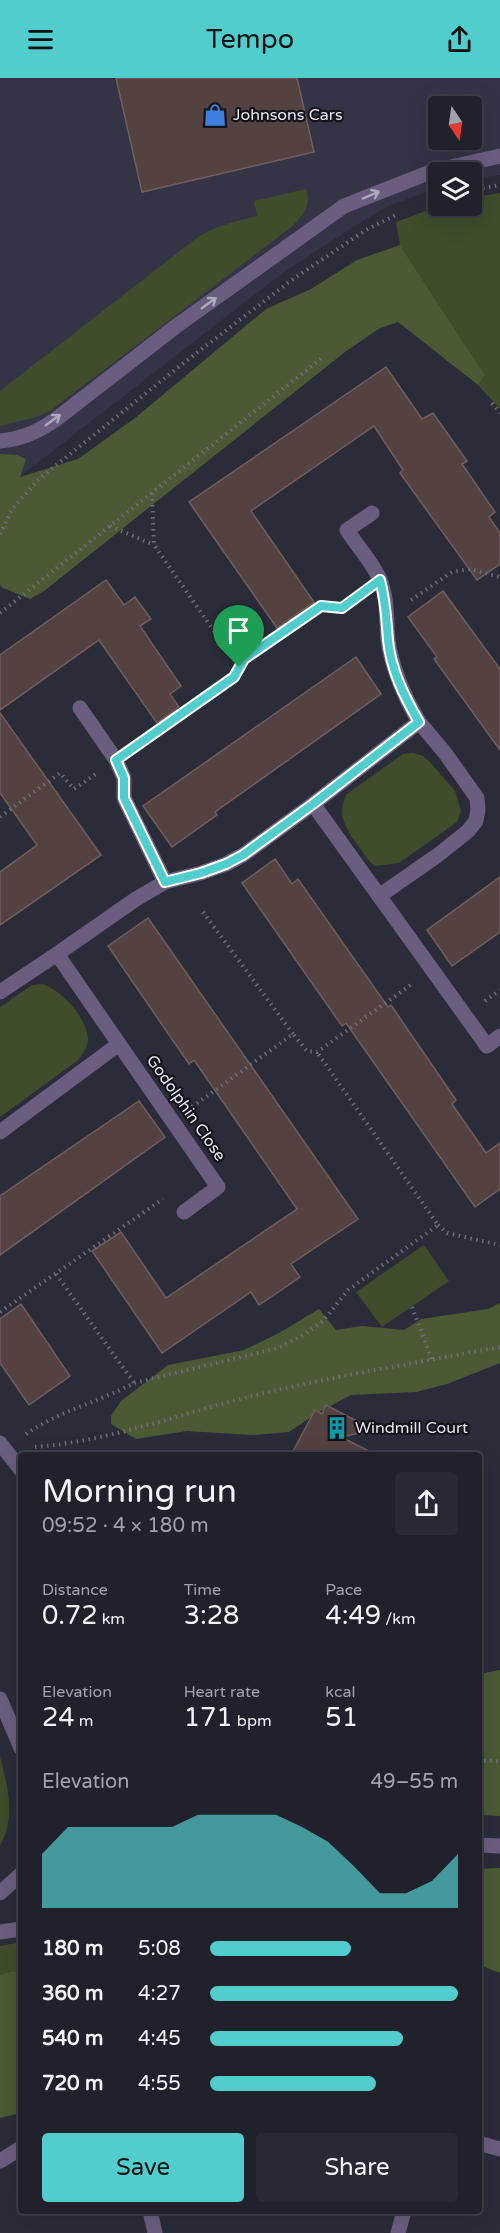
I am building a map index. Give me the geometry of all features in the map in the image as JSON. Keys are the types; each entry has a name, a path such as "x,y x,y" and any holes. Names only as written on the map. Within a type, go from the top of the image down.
{"street":[{"path":"0,441 19,439 35,433 175,327 344,206 433,171 500,156"},
{"path":"372,513 347,530 380,580 386,605 388,641 402,693 419,722 445,753 477,798 478,810 476,821 468,831 380,896"},
{"path":"80,708 116,760 124,778 124,798 165,882"},
{"path":"0,992 136,899 165,882 201,873 243,855 419,722"},
{"path":"313,804 487,1046 500,1036"},
{"name":"Godolphin Close","path":"57,954 218,1187 184,1212"},
{"path":"0,1132 119,1044"},
{"path":"2,1446 18,1466"},
{"path":"0,1699 18,1741"},
{"path":"482,1845 500,1846"},
{"path":"0,1893 18,1877"},
{"path":"0,1932 18,1929"},
{"path":"482,2144 500,2149"},
{"path":"0,2161 18,2150"},
{"path":"151,2214 155,2233"},
{"path":"398,2233 403,2214"}],"path":[{"path":"0,534 12,509 30,487 181,365 293,279 366,231 404,212"},
{"path":"0,613 322,358"},
{"path":"492,403 500,413"},
{"path":"152,493 154,545"},
{"path":"110,526 154,545 239,667"},
{"path":"386,605 408,602 452,572 470,569 500,577"},
{"path":"0,817 60,773 74,789 234,677 244,659 321,606 342,608 380,580"},
{"path":"203,912 307,1051 317,1052 432,970"},
{"path":"173,1121 293,1034"},
{"path":"317,1052 438,1225 447,1233 500,1245"},
{"path":"0,1312 162,1198 184,1212"},
{"path":"2,1446 61,1414 123,1390 134,1383 278,1348 305,1334 323,1321 348,1290 438,1225"},
{"path":"387,1263 391,1268"},
{"path":"56,1274 134,1383"},
{"path":"412,1307 432,1360"},
{"path":"2,1446 80,1443 242,1399 500,1347"},
{"path":"482,1761 500,1761"}],"shaded area":[{"path":"0,78 500,78 500,175 482,177 482,162 428,162 428,192 388,206 280,275 0,492"}],"green space":[{"path":"306,189 307,206 290,228 50,411 0,426 0,391 194,240 216,228 257,216 254,201"},
{"path":"500,193 500,409 478,385 485,375 400,245 396,222 428,210 428,216 482,216 482,196"},
{"path":"400,245 485,375 478,385 398,322 380,328 345,352 44,591 30,599 0,585 0,454 17,455 26,459 20,477 78,459 135,418 266,309 311,289 357,260"},
{"path":"414,753 430,762 455,791 461,811 457,822 399,863 375,866 366,857 344,822 342,808 344,801 347,794 403,754"},
{"path":"42,984 57,992 72,1006 84,1024 88,1041 77,1061 0,1117 0,1007 32,985"},
{"path":"424,1245 449,1281 382,1327 356,1292"},
{"path":"500,1303 500,1363 447,1384 416,1392 351,1395 317,1413 289,1432 253,1435 187,1431 136,1439 111,1424 111,1416 121,1401 168,1365 244,1350 279,1333 319,1309 336,1330 362,1326 404,1330 421,1319 488,1309"},
{"path":"500,1670 500,1816 482,1815 482,1673"},
{"path":"0,1757 8,1791 9,1813 5,1835 0,1846"},
{"path":"500,1868 500,1973 482,1966 482,1869"},
{"path":"18,1943 18,1972 13,1971 0,1975 0,1946"},
{"path":"13,1971 18,1972 18,2114 0,2118 0,1975"}],"building":[{"name":"Johnsons Cars","path":"116,78 297,78 314,152 142,192"},
{"path":"386,367 422,419 433,413 467,461 462,464 495,512 489,517 500,533 500,564 477,580 400,473 403,470 374,426 251,511 314,602 277,628 189,502"},
{"path":"106,580 124,605 135,597 151,619 140,626 181,686 170,694 179,707 157,723 99,640 0,710 0,655"},
{"path":"443,591 500,669 500,750 434,659 437,657 408,617"},
{"path":"356,657 381,694 215,812 217,815 172,847 143,806"},
{"path":"0,713 101,855 0,925 0,872 37,845 0,793"},
{"path":"275,859 292,884 298,879 388,1007 391,1005 456,1100 452,1104 486,1153 500,1143 500,1189 475,1207 346,1023 342,1026 242,883"},
{"path":"500,877 500,932 452,966 427,930"},
{"path":"148,918 358,1219 291,1264 300,1277 283,1289 259,1305 251,1292 162,1353 92,1251 121,1232 166,1298 297,1209 194,1060 189,1064 108,946"},
{"path":"139,1101 165,1137 0,1255 0,1196"},
{"path":"21,1304 70,1376 29,1405 0,1363 0,1319"},
{"name":"Windmill Court","path":"326,1405 374,1430 341,1437 371,1452 293,1452 315,1410 322,1414"}],"place":[{"name":"Johnsons Cars","path":"215,115"},
{"name":"Windmill Court","path":"337,1428"}],"route":[{"path":"380,580 386,605 388,641 395,669 402,693 419,722 243,855 201,873 165,882 124,798 124,778 116,760 234,677 239,667 244,659 321,606 342,608 380,580"}]}
